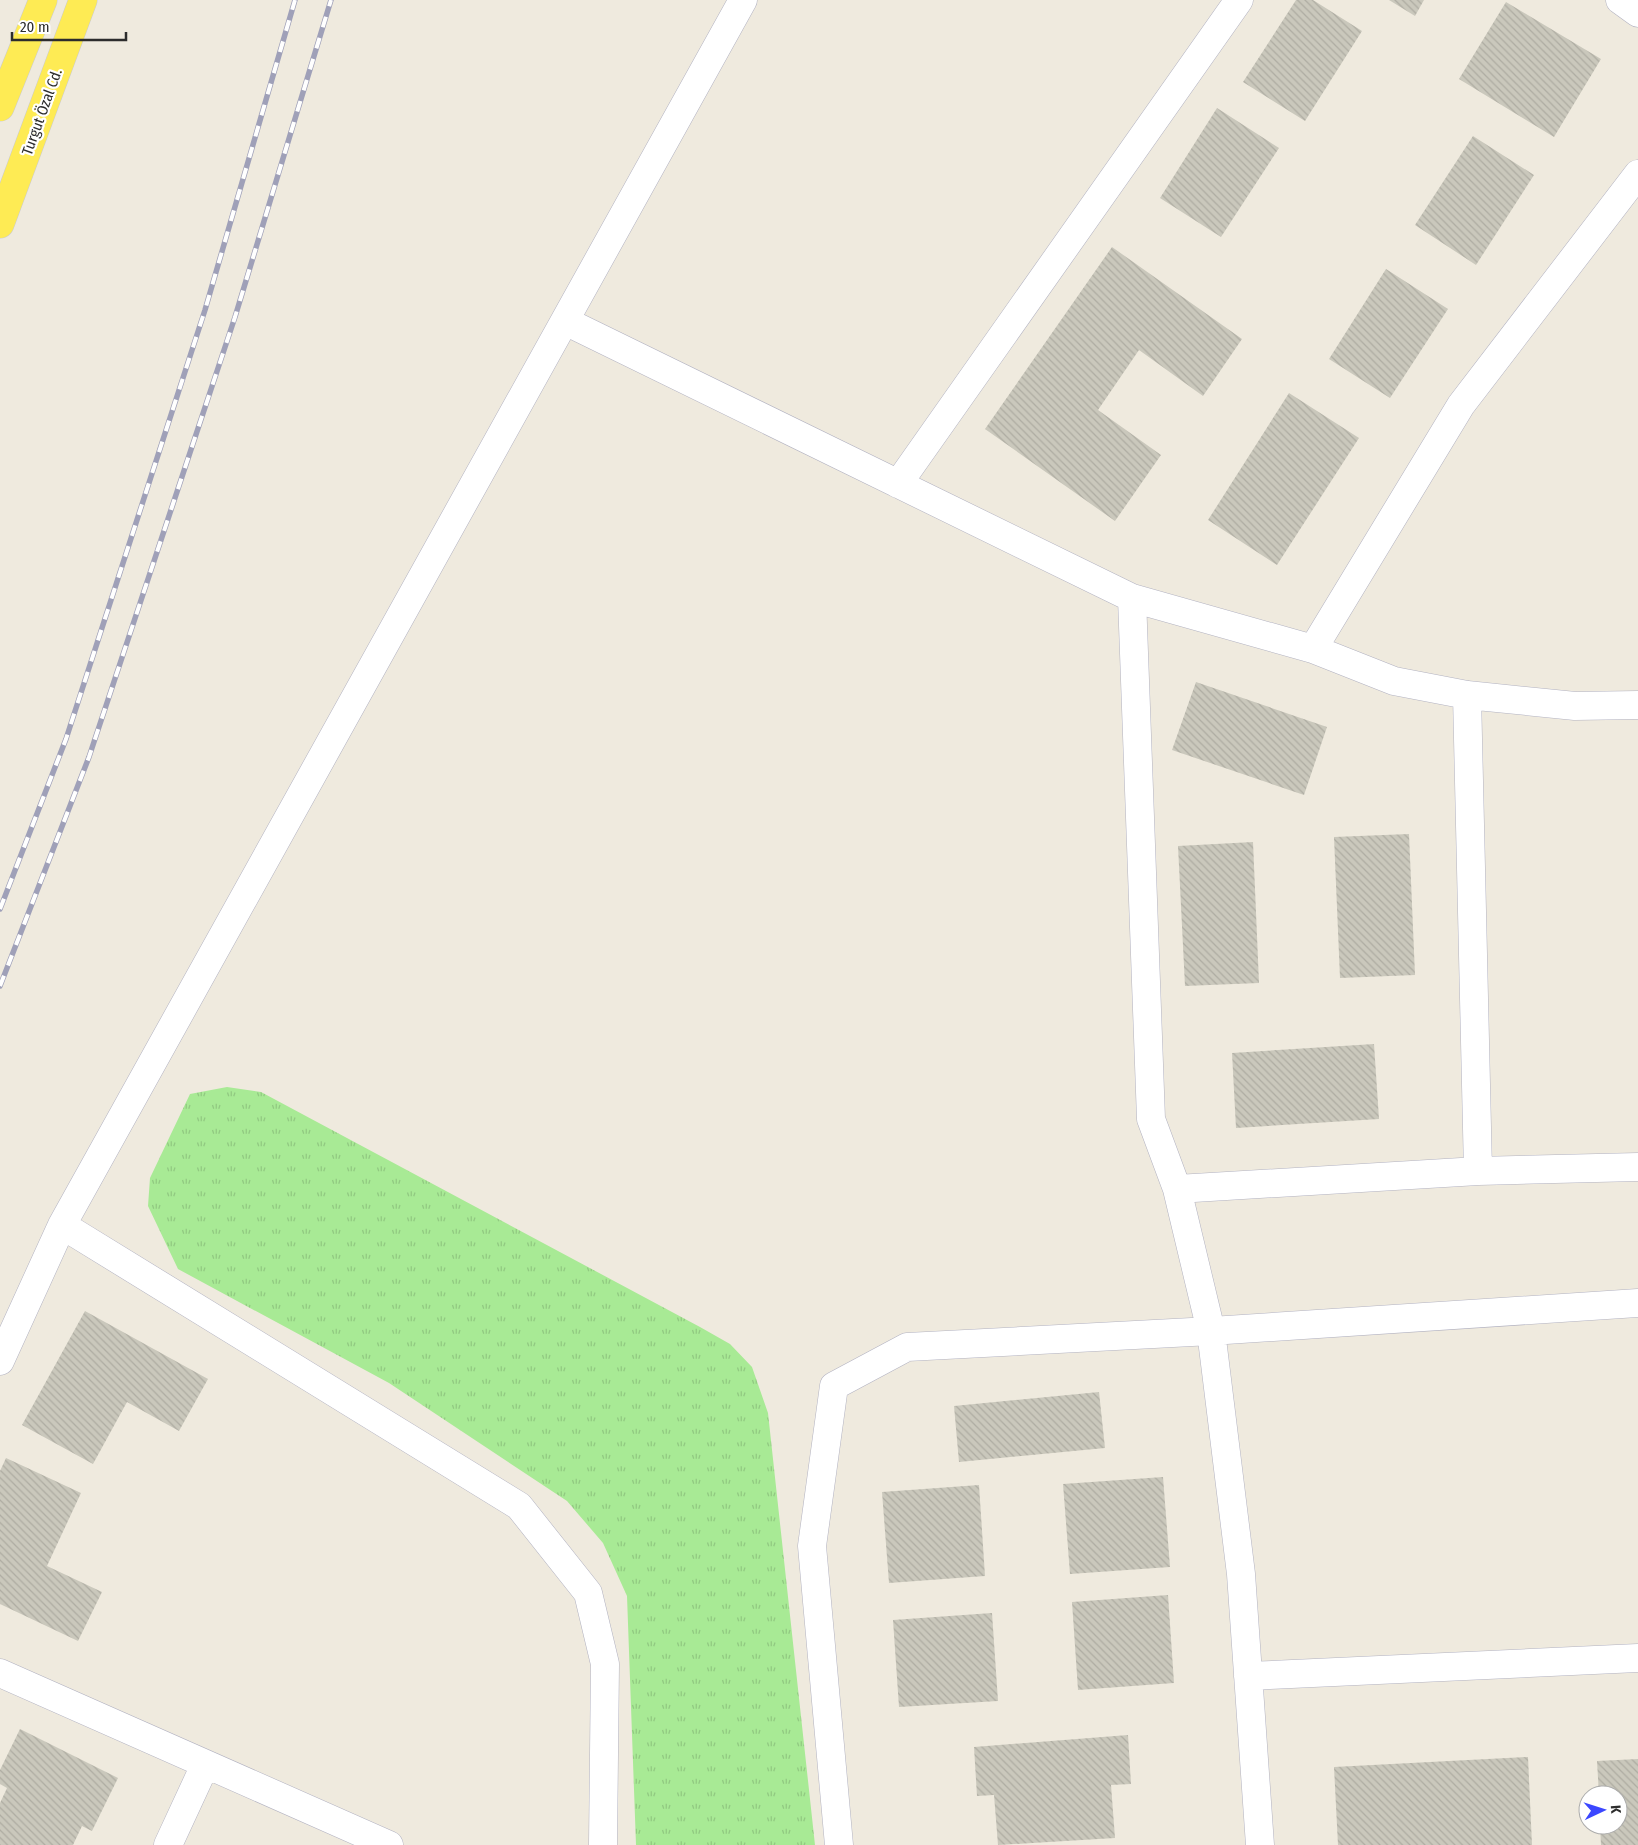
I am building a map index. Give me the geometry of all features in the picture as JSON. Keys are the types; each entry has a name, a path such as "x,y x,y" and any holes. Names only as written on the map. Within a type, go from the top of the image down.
{"main road":[{"path":"0,106 43,0"},
{"name":"Turgut Özal Cd.","path":"0,224 83,0"}],"street":[{"path":"0,1360 62,1225 743,0"},
{"path":"898,484 1239,0"},
{"path":"1620,0 1638,13"},
{"path":"1637,176 1638,210"},
{"path":"1313,649 1461,405 1637,176"},
{"path":"565,321 1132,598 1313,649 1394,681 1467,696 1575,706 1638,705"},
{"path":"1132,598 1151,1119 1177,1189 1211,1331 1241,1574 1260,1845"},
{"path":"1467,696 1478,1170"},
{"path":"1177,1189 1478,1170 1638,1167"},
{"path":"62,1225 519,1506 588,1593 605,1664 603,1845"},
{"path":"839,1845 812,1546 834,1386 907,1347 1211,1331 1638,1304"},
{"path":"1248,1676 1638,1658"},
{"path":"0,1673 205,1765 345,1836 389,1845"},
{"path":"168,1845 205,1765"}],"green space":[{"path":"227,1087 261,1092 700,1327 730,1344 752,1367 768,1413 815,1845 636,1845 627,1596 603,1543 567,1501 389,1383 178,1269 148,1206 150,1178 190,1094"}],"building":[{"path":"1296,0 1313,0 1362,31 1305,121 1243,82"},
{"path":"1389,0 1424,0 1415,16"},
{"path":"1506,2 1601,59 1554,137 1459,79"},
{"path":"1217,108 1279,148 1221,237 1160,198"},
{"path":"1473,136 1534,175 1476,265 1415,225"},
{"path":"1112,247 1242,339 1203,396 1139,350 1098,410 1161,455 1115,521 985,429"},
{"path":"1386,269 1448,309 1390,398 1329,359"},
{"path":"1289,393 1359,438 1277,565 1208,520"},
{"path":"1196,682 1327,727 1304,795 1172,750"},
{"path":"1409,834 1415,975 1340,978 1334,837"},
{"path":"1253,842 1259,983 1185,986 1178,846"},
{"path":"1374,1044 1379,1119 1236,1128 1232,1053"},
{"path":"85,1311 208,1379 179,1431 127,1402 93,1464 22,1425"},
{"path":"1099,1392 1105,1448 959,1462 954,1406"},
{"path":"6,1458 81,1493 47,1566 102,1592 78,1641 0,1604 0,1471"},
{"path":"1163,1477 1170,1567 1070,1574 1063,1484"},
{"path":"979,1485 985,1576 889,1583 882,1492"},
{"path":"1168,1595 1174,1683 1078,1690 1072,1602"},
{"path":"992,1613 998,1701 899,1707 893,1620"},
{"path":"20,1729 118,1778 92,1831 82,1826 73,1845 0,1845 0,1803 7,1788 0,1784 0,1770"},
{"path":"1128,1735 1131,1784 1111,1785 1115,1838 998,1845 994,1795 977,1796 974,1747"},
{"path":"1528,1757 1532,1845 1338,1845 1334,1767"},
{"path":"1638,1759 1638,1845 1601,1845 1600,1835 1628,1835 1628,1785 1598,1785 1597,1761"}],"railway":[{"path":"0,909 66,739 205,310 295,0"},
{"path":"0,986 89,757 235,317 331,0"}]}
